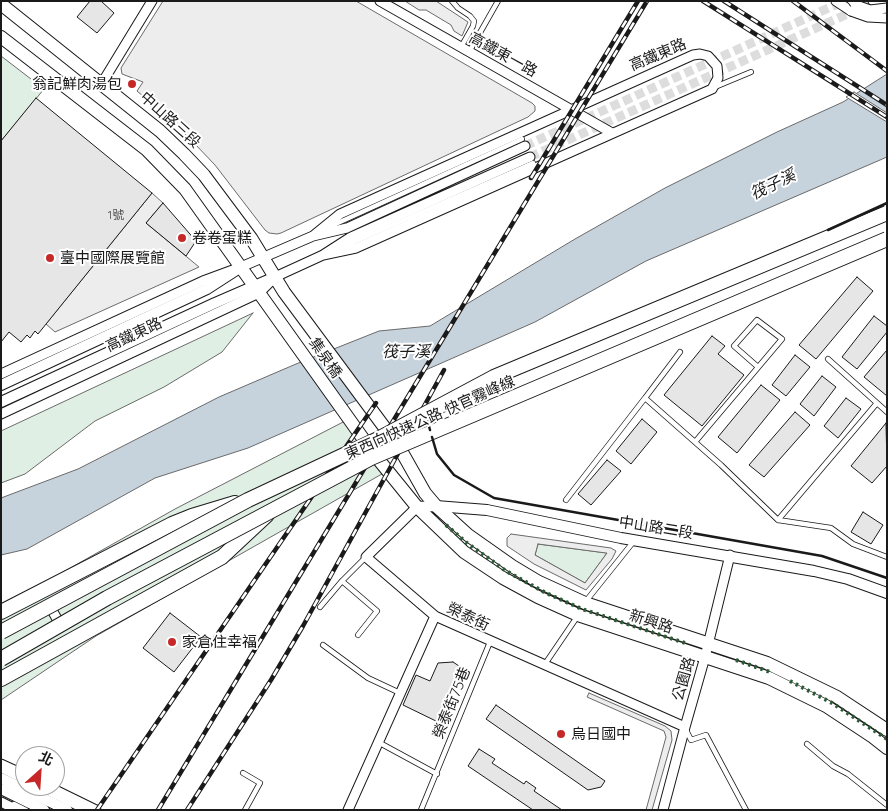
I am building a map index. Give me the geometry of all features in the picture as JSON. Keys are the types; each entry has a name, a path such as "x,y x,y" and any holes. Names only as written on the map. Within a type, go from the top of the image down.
{"highway":[{"name":"東西向快速公路 快官霧峰線","path":"1,632 248,500 378,439 494,377 887,213"},
{"name":"東西向快速公路 快官霧峰線","path":"1,658 107,598 371,458 887,239"},
{"path":"1,612 172,524 192,516 248,500"},
{"path":"1,679 222,557 269,513"}],"main road":[{"name":"中山路三段","path":"1,4 102,83 160,131 184,154 225,201 283,291"},
{"path":"1,37 123,130 164,166 199,207 259,293"},
{"name":"集泉橋","path":"283,291 399,447 425,493 436,506"},
{"name":"集泉橋","path":"259,293 371,450"},
{"path":"371,450 417,507"},
{"name":"新興路","path":"436,506 468,535 537,581 585,603 707,650 769,678 841,716 887,748"},
{"name":"新興路","path":"417,507 464,552 503,578 538,597 578,615 707,650 767,663 837,697 887,730"}],"street":[{"path":"102,83 152,1"},
{"name":"高鐵東一路","path":"380,1 612,133"},
{"path":"836,1 851,11 868,18 887,18"},
{"path":"853,1 856,5 870,10 887,6"},
{"path":"873,1 887,6"},
{"name":"高鐵東路","path":"313,236 340,214 693,55 708,56 716,66 718,78 712,89 356,248 323,255"},
{"name":"高鐵東路","path":"1,374 203,280 241,267 313,236 347,228 524,143"},
{"name":"高鐵東路","path":"1,414 259,293 275,277 323,255 351,237 531,160"},
{"name":"高鐵東路","path":"1,385 208,289 241,267"},
{"name":"高鐵東路","path":"1,402 215,303 259,293"},
{"path":"1,638 196,534 371,450"},
{"path":"1,652 201,540 371,450"},
{"name":"中山路二段","path":"417,507 436,506 487,510 554,525 814,571 848,579 887,593"},
{"path":"417,507 366,557 435,616"},
{"name":"公園路","path":"663,810 707,650 730,555"},
{"path":"52,610 57,619"},
{"name":"榮泰街","path":"348,810 435,616 685,727"},
{"path":"1,764 15,788"},
{"path":"1,778 15,788"},
{"path":"1,789 15,788"},
{"path":"65,795 96,810"},
{"path":"16,796 17,810"},
{"path":"26,796 44,810"},
{"path":"34,796 67,810"}],"lane":[{"path":"452,1 474,20 474,26 465,49"},
{"path":"465,49 498,1"},
{"path":"712,89 751,72"},
{"path":"695,442 782,339 757,320 734,346 758,366"},
{"path":"566,500 680,352"},
{"path":"828,359 887,412"},
{"path":"645,398 722,465 778,520 831,528 853,544 887,557"},
{"path":"778,520 877,403"},
{"path":"585,603 635,540"},
{"path":"320,607 366,557"},
{"path":"342,581 377,611 358,635"},
{"path":"544,666 578,615"},
{"name":"榮泰街75巷","path":"421,810 490,642"},
{"path":"323,645 368,678 400,693"},
{"path":"685,727 691,740 706,736 746,810"},
{"path":"378,742 437,774"},
{"path":"807,744 833,766 848,774 887,804"},
{"path":"1,770 15,788 1,798"},
{"path":"243,773 260,783 245,810"},
{"path":"19,796 26,810"},
{"path":"54,796 82,810"}],"green space":[{"path":"1,56 44,89 1,141"},
{"path":"253,313 222,352 164,387 95,421 25,474 1,483 1,431"},
{"path":"347,420 389,470 96,636 1,700 1,607 175,509"},
{"path":"538,544 607,553 585,583 535,555"}],"shaded area":[{"path":"163,1 356,1 532,103 535,106 535,111 528,117 281,233 269,233 215,165 169,118 137,91 143,82 122,74 121,68"},
{"path":"405,1 436,1 468,22 462,36 454,31 451,25 426,10 419,10"},
{"path":"152,193 163,203 146,223 199,267 55,332 46,324"},
{"path":"511,534 611,548 616,551 612,559 586,590 534,564 507,546 507,538","holes":["538,544 607,553 585,583 535,555"]},
{"path":"589,693 665,726 671,731 672,740 652,810 646,810 666,737 664,731 587,697"}],"water":[{"name":"筏子溪","path":"887,74 887,157 646,261 535,322 248,448 155,478 27,549 1,555 1,498 78,469 219,397 296,364 379,331 430,326 575,239 665,188 777,132 843,102"}],"pier":[{"path":"854,92 887,113 887,122 846,97"}],"building":[{"path":"90,1 101,1 114,13 97,33 77,17"},
{"name":"臺中國際展覽館","path":"36,98 152,193 38,334 35,331 30,338 27,335 21,342 9,332 1,342 1,141"},
{"path":"163,203 196,241 186,256 146,223"},
{"path":"857,277 873,291 816,359 799,345"},
{"path":"874,316 887,326 887,332 857,369 842,357"},
{"path":"712,336 725,346 718,354 744,375 702,426 664,395"},
{"path":"887,350 887,396 864,377"},
{"path":"795,355 810,367 786,396 772,385"},
{"path":"822,376 836,387 814,416 800,404"},
{"path":"761,385 780,400 737,453 718,437"},
{"path":"846,398 861,409 838,438 824,426"},
{"path":"795,412 810,425 764,477 749,465"},
{"path":"642,419 657,432 631,464 616,451"},
{"path":"886,423 887,466 872,483 851,466"},
{"path":"607,460 621,471 591,505 578,494"},
{"path":"863,512 883,525 871,544 851,532"},
{"name":"家倉住幸福","path":"170,613 201,637 174,672 143,648"},
{"path":"453,662 462,668 438,722 403,705 416,675 430,681 438,663"},
{"path":"496,705 605,781 601,787 588,790 486,719"},
{"path":"479,749 495,759 492,763 524,784 526,781 536,788 534,791 562,810 533,810 468,766"}],"tunnel":[{"path":"525,146 844,1"},
{"path":"530,157 876,1"}],"railway":[{"path":"531,178 638,1"},
{"path":"158,810 647,1"},
{"path":"703,1 887,117"},
{"path":"724,1 887,105"},
{"path":"793,1 887,71"},
{"path":"187,810 271,680 303,626 444,370"},
{"path":"97,810 376,403"}],"hedge":[{"path":"446,525 467,543 506,571 546,593 582,609 685,643"},
{"path":"736,660 770,672"},
{"path":"790,681 832,703 887,739"}],"wall":[{"path":"828,230 887,203"},
{"path":"430,417 427,419 430,430"},
{"path":"432,437 437,454 454,475 494,498 822,556 887,578"}],"place":[{"name":"翁記鮮肉湯包","path":"132,84"},
{"name":"卷卷蛋糕","path":"182,238"},
{"name":"臺中國際展覽館","path":"50,258"},
{"name":"家倉住幸福","path":"172,642"},
{"name":"烏日國中","path":"561,734"}]}
